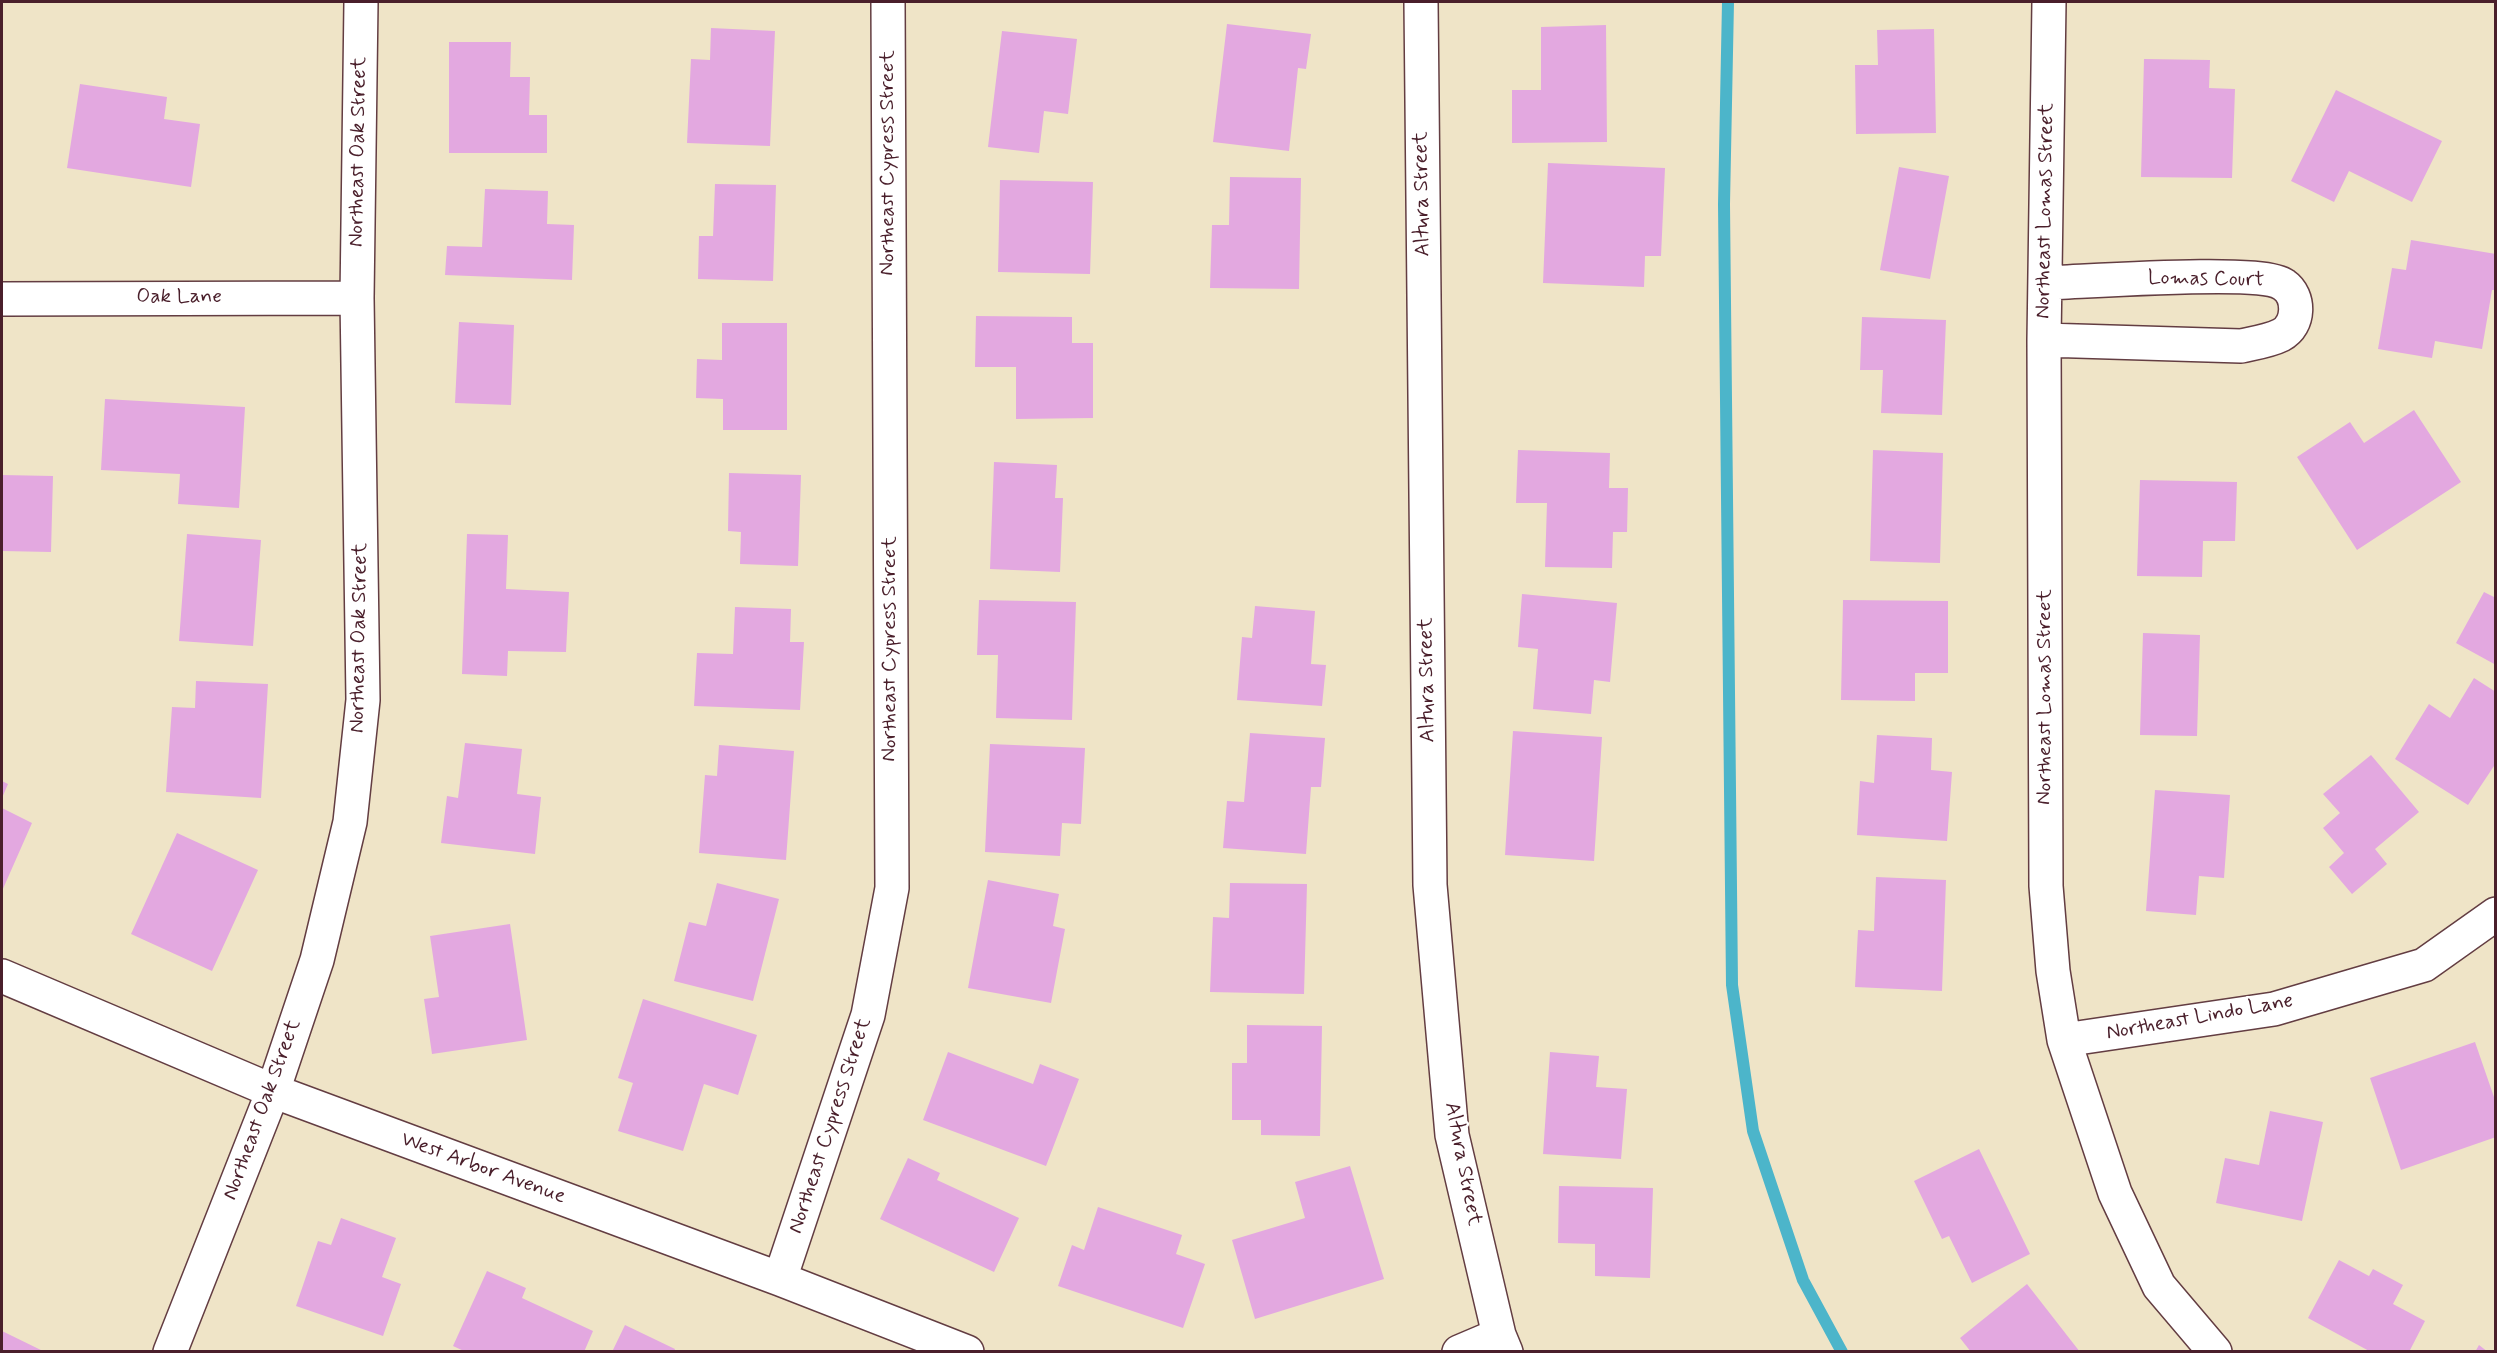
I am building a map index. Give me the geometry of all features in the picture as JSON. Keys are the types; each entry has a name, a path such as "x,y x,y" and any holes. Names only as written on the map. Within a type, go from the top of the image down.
{"street":[{"name":"Northeast Oak Street","path":"170,1352 273,1091 317,960 350,822 363,700 357,298 361,2"},
{"name":"Northeast Cypress Street","path":"780,1279 868,1015 892,888 888,2"},
{"name":"Altura Street","path":"1421,2 1430,885 1452,1135 1503,1343"},
{"name":"Northeast Lomas Street","path":"2049,2 2044,340 2046,886 2053,971 2064,1040 2115,1193 2159,1286 2215,1352"},
{"name":"Lomas Court","path":"2044,340 2241,346 2262,342 2283,334 2293,322 2297,308 2292,292 2282,283 2266,278 2227,276 2045,283"},
{"name":"Oak Lane","path":"2,298 357,298"},
{"name":"Northeast Lindo Lane","path":"2064,1040 2274,1009 2424,965 2496,914"},
{"name":"West Arbor Avenue","path":"2,976 273,1091 780,1279 967,1352"},
{"path":"1459,1352 1503,1343"}],"building":[{"path":"1227,24 1311,34 1306,69 1298,68 1289,151 1213,142"},
{"path":"1606,25 1607,142 1512,143 1512,90 1541,90 1541,27"},
{"path":"711,28 775,31 770,146 687,143 691,59 710,60"},
{"path":"1934,29 1936,133 1856,134 1855,65 1878,65 1877,30"},
{"path":"1002,31 1077,39 1068,114 1044,111 1039,153 988,147"},
{"path":"449,42 511,42 510,77 530,77 529,115 547,115 547,153 449,153"},
{"path":"2144,59 2210,60 2209,88 2235,89 2232,178 2141,177"},
{"path":"80,84 167,97 164,119 200,124 191,187 67,168"},
{"path":"2336,90 2442,141 2412,202 2349,171 2334,202 2291,181"},
{"path":"1548,163 1665,168 1661,256 1645,256 1644,287 1543,283"},
{"path":"1899,167 1949,176 1930,279 1880,270"},
{"path":"1230,177 1301,178 1299,289 1210,288 1212,225 1229,225"},
{"path":"1000,180 1093,182 1090,274 998,272"},
{"path":"715,184 776,185 773,281 698,279 699,236 713,236"},
{"path":"485,189 548,191 547,224 574,225 572,280 445,275 447,246 482,247"},
{"path":"2411,240 2496,254 2496,290 2492,290 2482,349 2435,341 2432,358 2378,349 2392,268 2406,270"},
{"path":"976,316 1072,317 1072,343 1093,343 1093,418 1016,419 1016,367 975,367"},
{"path":"1862,317 1946,320 1942,415 1881,413 1883,370 1860,370"},
{"path":"459,322 514,325 511,405 455,403"},
{"path":"722,323 787,323 787,430 723,430 723,399 696,398 697,359 722,360"},
{"path":"105,399 245,407 239,508 178,504 180,474 101,470"},
{"path":"2414,410 2461,482 2357,550 2297,457 2350,422 2364,443"},
{"path":"1518,450 1610,453 1609,488 1628,488 1627,532 1613,532 1612,568 1545,567 1547,503 1516,503"},
{"path":"1873,450 1943,453 1940,563 1870,561"},
{"path":"994,462 1057,465 1055,498 1063,498 1060,572 990,569"},
{"path":"729,473 801,475 798,566 740,564 741,532 728,531"},
{"path":"2,475 53,476 51,552 2,551"},
{"path":"2140,480 2237,482 2235,541 2203,541 2202,577 2137,576"},
{"path":"187,534 261,540 253,646 179,641"},
{"path":"467,534 508,535 506,589 569,592 566,652 508,651 507,676 462,674"},
{"path":"2484,592 2496,598 2496,665 2456,643"},
{"path":"1522,594 1617,603 1610,682 1594,680 1591,714 1533,709 1538,649 1518,647"},
{"path":"979,600 1076,602 1072,720 996,718 998,655 977,655"},
{"path":"1843,600 1948,601 1948,673 1915,673 1915,701 1841,700"},
{"path":"1255,606 1315,611 1311,664 1326,665 1322,706 1237,700 1242,637 1252,638"},
{"path":"735,607 791,609 790,642 804,642 800,710 694,706 697,653 733,654"},
{"path":"2143,633 2200,635 2197,736 2140,735"},
{"path":"2474,678 2496,692 2496,763 2468,805 2395,759 2429,704 2450,718"},
{"path":"196,681 268,684 261,798 166,792 172,707 195,708"},
{"path":"1513,731 1602,737 1594,861 1505,855"},
{"path":"1250,733 1325,738 1321,787 1311,787 1306,854 1223,848 1227,801 1244,802"},
{"path":"1877,735 1932,738 1931,770 1952,772 1947,841 1857,835 1860,781 1874,783"},
{"path":"465,743 522,749 517,794 541,797 535,854 441,843 447,796 458,798"},
{"path":"990,744 1085,748 1081,824 1062,823 1060,856 985,852"},
{"path":"719,745 794,751 786,860 699,853 705,775 717,776"},
{"path":"2371,755 2419,812 2375,849 2387,864 2352,894 2329,867 2344,853 2323,828 2340,813 2323,794"},
{"path":"2,781 8,784 2,798"},
{"path":"2155,790 2230,795 2224,878 2199,876 2196,915 2146,911"},
{"path":"2,808 32,823 2,891"},
{"path":"177,833 258,870 212,971 131,934"},
{"path":"1876,877 1946,880 1942,991 1855,987 1858,930 1874,931"},
{"path":"988,880 1059,894 1053,926 1065,929 1051,1003 968,988"},
{"path":"717,883 779,899 753,1001 674,981 689,922 706,926"},
{"path":"1230,883 1307,884 1304,994 1210,992 1213,917 1229,918"},
{"path":"510,924 527,1040 432,1054 424,999 439,997 430,936"},
{"path":"643,999 757,1035 738,1095 704,1084 683,1151 618,1131 633,1083 618,1078"},
{"path":"1247,1025 1322,1026 1320,1136 1261,1135 1261,1120 1232,1120 1232,1063 1247,1063"},
{"path":"2475,1042 2496,1103 2496,1137 2401,1170 2370,1078"},
{"path":"948,1052 1033,1084 1040,1064 1079,1079 1046,1166 923,1120"},
{"path":"1550,1052 1599,1056 1596,1087 1627,1089 1621,1159 1543,1154"},
{"path":"2270,1111 2323,1122 2302,1221 2216,1203 2225,1158 2259,1165"},
{"path":"1979,1149 2030,1254 1972,1283 1949,1236 1942,1239 1914,1181"},
{"path":"908,1158 940,1173 937,1180 1019,1218 994,1272 880,1219"},
{"path":"1350,1166 1384,1279 1255,1319 1232,1240 1305,1218 1295,1182"},
{"path":"1559,1186 1653,1188 1650,1278 1595,1276 1595,1244 1558,1243"},
{"path":"1098,1207 1182,1235 1176,1254 1205,1264 1183,1328 1058,1286 1072,1245 1084,1250"},
{"path":"341,1218 396,1238 382,1277 401,1284 383,1336 296,1306 318,1241 331,1245"},
{"path":"2339,1260 2369,1276 2373,1269 2403,1285 2393,1304 2425,1321 2409,1352 2371,1352 2308,1318"},
{"path":"487,1271 526,1288 522,1298 593,1331 584,1352 466,1352 453,1346"},
{"path":"2027,1284 2080,1352 1971,1352 1960,1338"},
{"path":"625,1325 675,1349 674,1352 612,1352"},
{"path":"2,1331 45,1352 2,1352"},
{"path":"2479,1345 2488,1352 2475,1352"}],"waterway":[{"path":"1728,2 1724,204 1732,985 1753,1131 1803,1280 1842,1352"}]}
